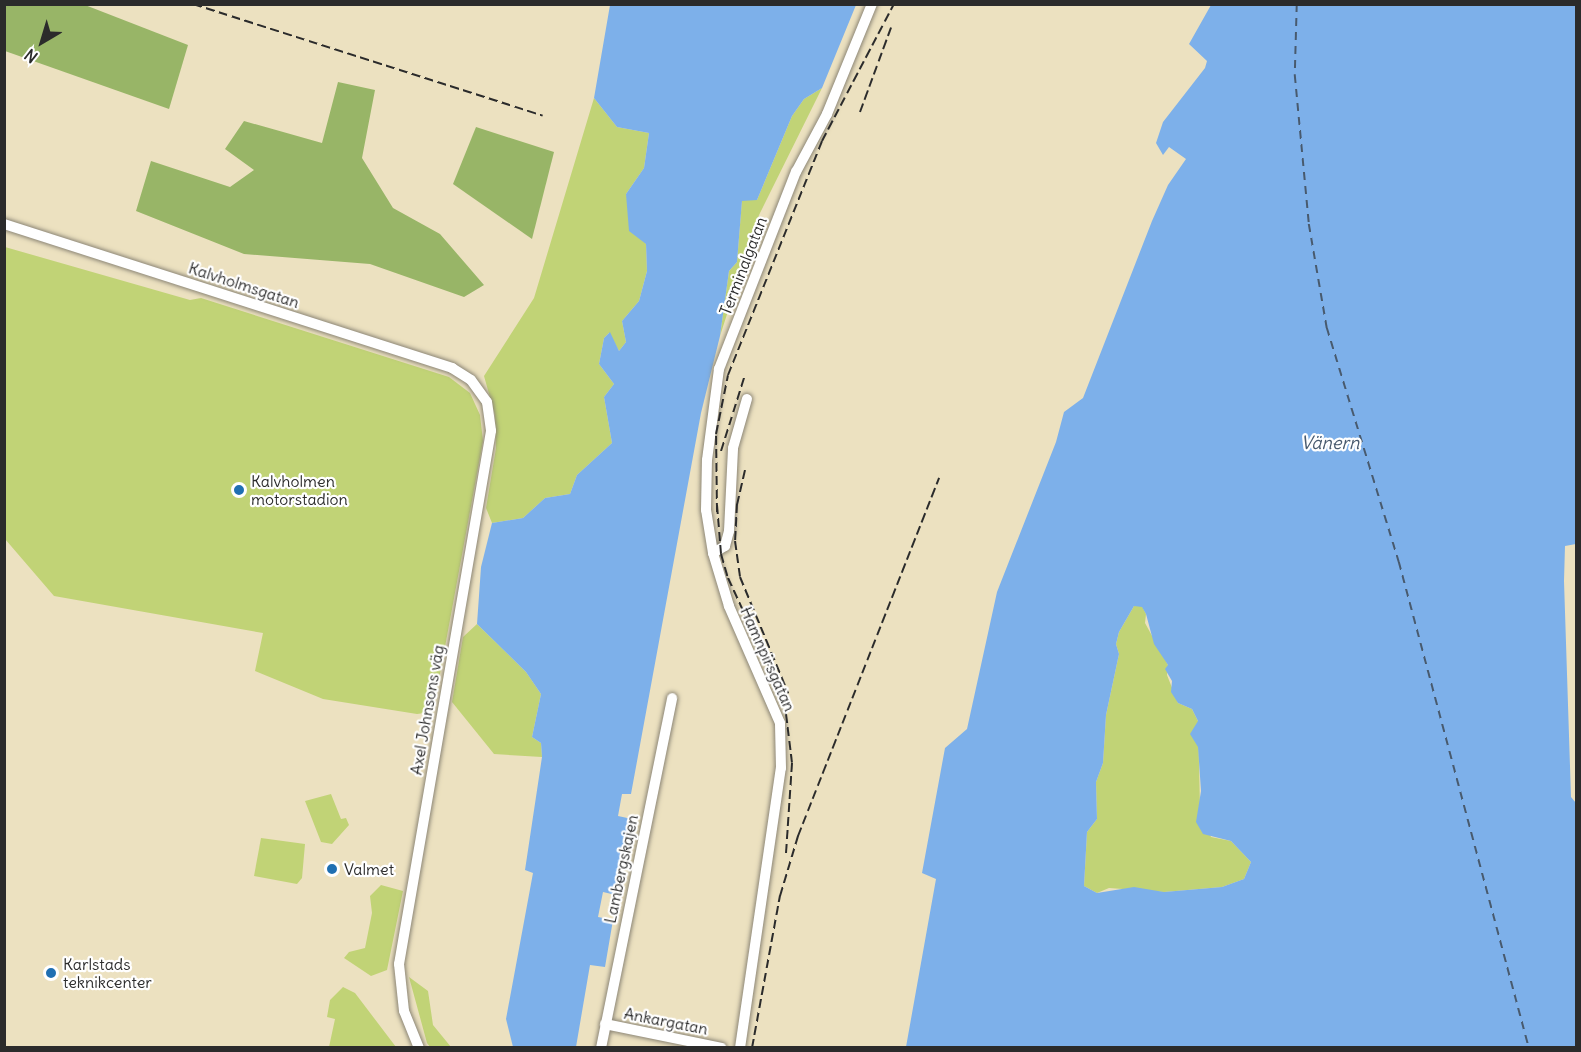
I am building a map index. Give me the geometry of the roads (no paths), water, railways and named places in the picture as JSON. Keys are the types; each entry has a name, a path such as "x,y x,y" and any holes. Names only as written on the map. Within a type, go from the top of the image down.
{"street":[{"name":"Terminalgatan","path":"713,553 706,510 707,460 719,369 796,172 827,114 872,4"},
{"name":"Kalvholmsgatan","path":"4,224 452,368 471,380"},
{"name":"Axel Johnsons väg","path":"419,1047 404,1011 399,964 491,430 487,402 471,380"},
{"path":"713,553 725,546 729,531 733,448 747,399"},
{"name":"Hamnpirsgatan","path":"713,553 729,606 780,723 779,796 740,1047"},
{"name":"Lambergskajen","path":"601,1047 672,698"},
{"name":"Ankargatan","path":"605,1024 722,1047"}],"water":[{"path":"610,5 856,5 822,88 804,99 792,116 757,200 742,201 737,262 729,271 720,336 701,413 631,794 622,794 618,816 632,819 616,895 603,892 598,917 613,920 605,967 590,965 576,1047 513,1047 506,1019 533,873 525,870 542,757 541,743 532,737 541,694 526,672 477,624 481,567 492,523 523,518 545,498 570,494 577,475 612,443 604,397 614,384 599,364 604,338 610,332 619,351 626,342 622,321 639,301 647,271 646,244 629,231 626,194 644,168 649,133 617,127 594,98"},
{"name":"Vänern","path":"1211,5 1576,5 1576,544 1565,546 1564,581 1571,797 1576,803 1576,1047 906,1047 936,879 922,873 945,748 967,729 997,592 1056,442 1064,412 1083,398 1152,221 1168,185 1186,159 1169,147 1163,155 1156,143 1163,122 1205,68 1207,61 1189,44","holes":["1134,606 1142,607 1154,644 1168,665 1165,669 1172,681 1171,692 1178,703 1192,709 1198,721 1190,734 1198,747 1201,791 1196,822 1203,834 1231,841 1251,862 1244,879 1222,887 1164,892 1134,887 1097,893 1084,886 1087,832 1097,819 1096,782 1103,763 1106,715 1119,654 1116,644 1119,632"]}],"railway":[{"path":"193,4 543,116"},
{"path":"717,512 716,434 728,375 822,141 894,4"},
{"path":"860,112 892,25"},
{"path":"721,451 744,378"},
{"path":"745,470 737,504 735,541 740,577 788,693"},
{"path":"752,1048 780,896 798,836 939,478"},
{"path":"717,505 721,554 728,578 771,671 786,714 792,763 786,854"}],"place":[{"name":"Kalvholmen motorstadion","path":"239,490"},
{"name":"Valmet","path":"332,869"},
{"name":"Karlstads teknikcenter","path":"51,973"}]}
